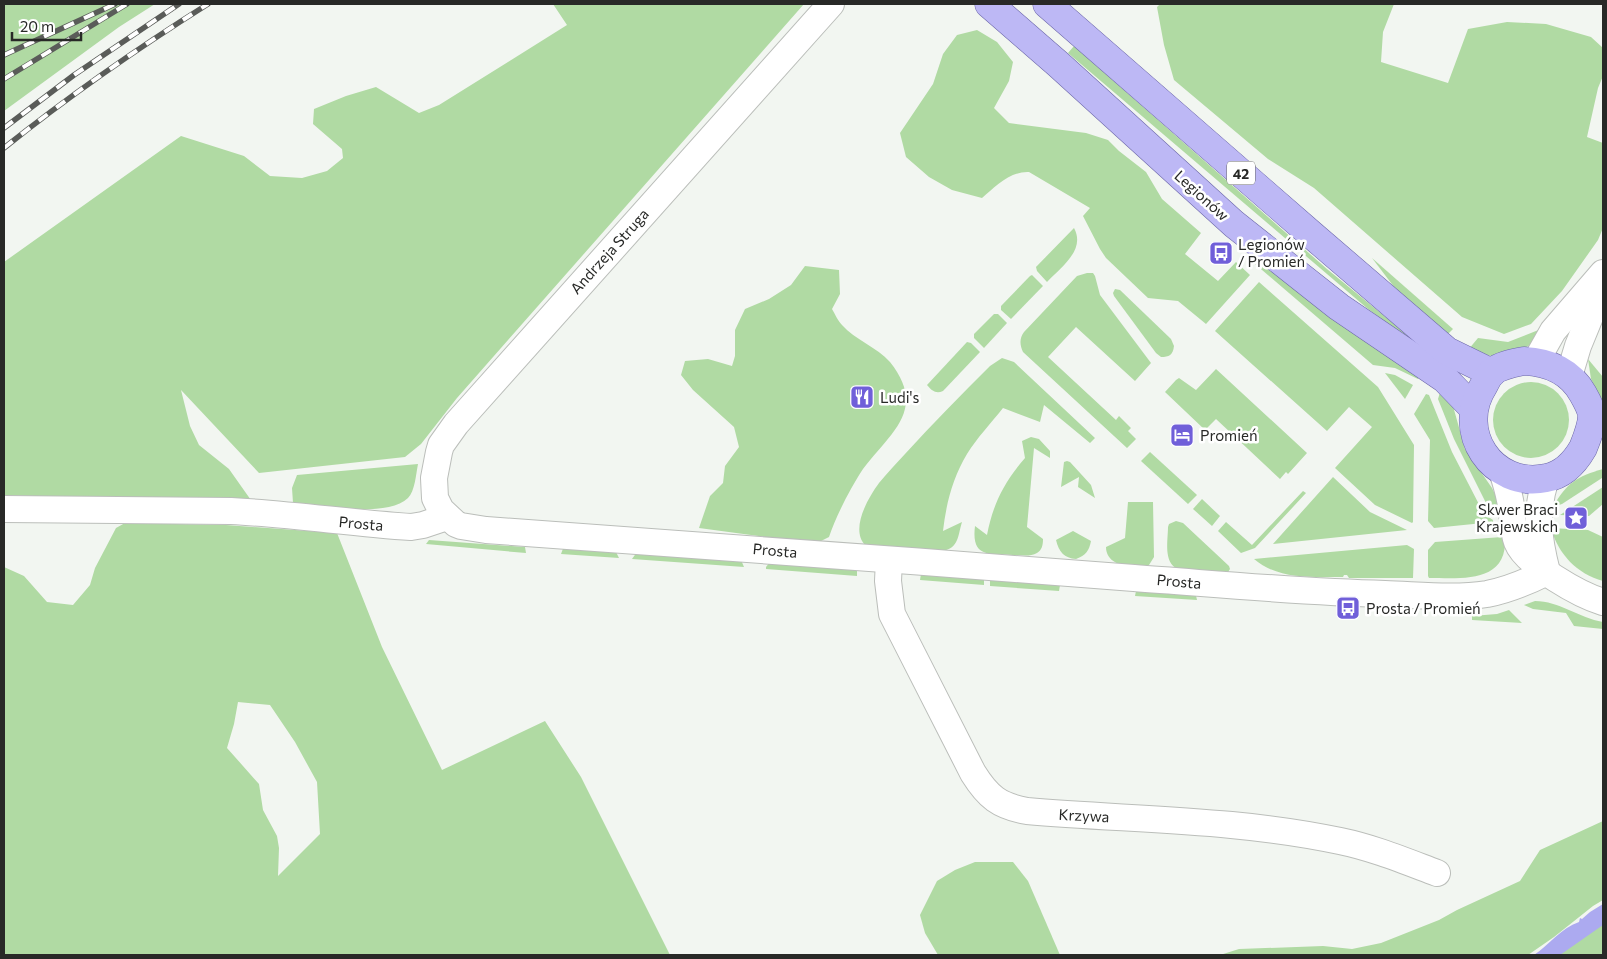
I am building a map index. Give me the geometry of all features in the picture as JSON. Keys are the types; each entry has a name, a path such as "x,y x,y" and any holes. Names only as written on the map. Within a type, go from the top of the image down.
{"main road":[{"name":"Legionów","path":"989,4 1234,224 1339,307 1445,379 1473,408"},
{"name":"42","path":"1047,4 1447,351 1492,373"},
{"path":"1536,361 1548,364 1569,376 1580,389 1597,418 1591,427 1591,454 1560,473 1546,478 1528,479 1514,476 1493,465 1477,440 1472,422 1473,408 1492,373 1515,362 1536,361"}],"street":[{"name":"Andrzeja Struga","path":"447,517 437,504 435,498 434,478 441,445 456,424 831,4"},
{"path":"1536,361 1553,331 1603,273"},
{"path":"1569,376 1578,346 1603,285"},
{"path":"1502,471 1510,500 1517,542 1528,557 1581,594 1603,602"},
{"path":"1546,478 1538,510 1543,556 1547,572"},
{"name":"Prosta","path":"4,509 231,511 410,527 447,517 461,526 486,530 689,543 889,560 1349,593 1458,596 1489,594 1531,580 1547,572"},
{"name":"Krzywa","path":"889,560 888,581 892,614 973,774 991,798 998,802 1013,809 1027,811 1238,825 1302,834 1381,852 1437,873"}],"green space":[{"path":"4,4 155,4 119,27 4,111"},
{"path":"553,4 804,4 457,398 421,444 405,457 259,473 181,390 190,426 199,445 229,469 253,503 4,495 4,262 181,136 244,156 270,176 302,178 327,171 343,158 342,149 313,124 314,109 346,96 376,87 419,113 439,105 567,25"},
{"path":"1160,4 1394,4 1383,32 1381,62 1448,83 1468,29 1507,22 1546,24 1591,37 1603,48 1603,76 1598,88 1587,137 1603,143 1603,228 1598,240 1562,291 1531,324 1504,334 1462,317 1314,188 1268,159 1174,80 1164,45 1157,7"},
{"path":"977,30 997,42 1013,62 1009,81 994,108 1009,123 1086,133 1108,140 1146,172 1162,199 1201,233 1185,254 1218,281 1236,262 1250,275 1206,324 1178,301 1148,298 1106,258 1100,249 1083,216 1090,208 1029,172 1022,172 1009,177 982,198 952,190 929,177 906,157 900,133 933,84 943,54 957,35"},
{"path":"1074,46 1327,269 1428,352 1368,309 1068,53"},
{"path":"1074,228 1077,244 1074,251 1065,264 1047,282 1037,271 1036,267"},
{"path":"1250,256 1421,374 1418,379 1395,368 1373,365 1248,258"},
{"path":"1372,258 1453,329 1445,337 1401,296"},
{"path":"805,266 839,270 840,294 832,309 839,322 847,330 885,357 901,379 906,394 901,420 858,476 829,537 821,541 803,542 699,528 710,496 723,483 725,466 739,447 734,427 693,390 681,375 685,361 708,359 732,366 735,356 735,330 745,309 769,299 791,285"},
{"path":"1093,273 1100,295 1151,363 1135,381 1076,327 1048,357 1116,420 1119,416 1131,428 1128,431 1136,439 1127,448 1023,352 1021,347 1024,332 1077,276"},
{"path":"1032,275 1043,286 1011,319 1001,310 1001,306"},
{"path":"1259,282 1378,387 1414,445 1412,523 1375,505 1335,468 1372,427 1349,407 1327,431 1215,331"},
{"path":"1115,289 1120,290 1171,339 1174,346 1173,352 1170,355 1161,357 1156,353 1114,296"},
{"path":"994,314 998,314 1007,323 984,348 974,338 974,334"},
{"path":"1541,329 1532,344 1519,351 1495,357 1468,350 1478,338 1508,342"},
{"path":"967,342 971,343 980,352 943,391 936,392 932,390 927,385"},
{"path":"1002,358 1014,362 1095,438 1090,443 1044,405 1040,422 1003,408 971,448 954,481 948,501 943,531 962,522 954,546 945,551 938,552 865,545 859,531 860,522 866,505 879,483 957,399 990,366"},
{"path":"1588,359 1603,377 1603,403 1591,379"},
{"path":"1216,369 1307,453 1288,474 1286,472 1280,479 1216,419 1205,430 1165,392 1179,378 1196,390"},
{"path":"1385,373 1395,375 1413,385 1405,399"},
{"path":"1531,382 1545,385 1558,393 1566,406 1569,420 1566,434 1558,447 1545,455 1531,458 1517,455 1504,447 1496,434 1493,420 1496,406 1504,393 1517,385"},
{"path":"1441,389 1453,406 1465,449 1492,488 1501,512 1491,511 1454,439 1438,399"},
{"path":"1426,394 1429,395 1452,452 1484,514 1493,522 1434,528 1428,521 1430,440 1414,414"},
{"path":"1031,437 1039,439 1050,451 1050,458 1034,448 1027,527 1043,539 1042,547 1037,553 1028,555 989,554 979,549 976,544 974,536 975,526 987,535 1000,494 1025,458 1022,441"},
{"path":"1150,452 1197,495 1188,504 1141,461"},
{"path":"1067,461 1091,485 1095,498 1078,487 1079,477 1061,487 1064,462"},
{"path":"418,464 415,482 410,495 398,504 385,508 353,509 293,503 292,488 297,475"},
{"path":"1603,469 1602,478 1562,504 1553,507 1568,486 1586,475"},
{"path":"1333,477 1370,512 1407,530 1273,544"},
{"path":"1603,487 1603,504 1589,516 1560,515"},
{"path":"1303,491 1306,493 1255,548 1241,553 1218,531 1226,522 1252,545"},
{"path":"1202,499 1220,516 1212,526 1193,509"},
{"path":"1128,502 1153,502 1154,557 1149,565 1136,567 1122,565 1116,563 1107,554 1106,547 1125,538"},
{"path":"1176,521 1183,523 1229,566 1228,572 1178,569 1173,566 1167,551 1168,527 1169,524"},
{"path":"125,523 226,525 337,533 382,647 442,770 545,721 581,777 670,955 4,955 4,567 24,576 47,602 73,605 90,585 95,568 116,528","holes":["238,702 270,705 295,742 317,782 320,834 278,876 279,848 277,836 263,810 259,784 227,748"]},
{"path":"1551,528 1588,530 1603,537 1603,581 1585,573 1570,562 1558,546"},
{"path":"1073,531 1091,541 1086,552 1076,559 1063,554 1056,540"},
{"path":"1505,537 1504,552 1499,563 1491,571 1468,577 1429,578 1428,550 1435,542"},
{"path":"429,540 525,547 526,553 426,544"},
{"path":"1407,545 1414,549 1413,578 1349,578 1347,575 1343,577 1296,576 1274,571 1254,559"},
{"path":"564,546 615,550 619,558 561,554"},
{"path":"637,552 741,560 744,567 632,559"},
{"path":"770,562 857,569 857,576 766,569"},
{"path":"921,574 984,579 984,585 920,580"},
{"path":"990,579 1060,585 1059,591 990,586"},
{"path":"1136,591 1195,591 1197,600 1135,596"},
{"path":"1535,601 1552,604 1603,622 1603,629 1574,626 1566,613 1533,609 1524,605"},
{"path":"1509,610 1522,623 1472,620 1472,616 1497,614"},
{"path":"1603,821 1603,900 1528,955 1220,955 1239,949 1323,946 1352,949 1381,943 1439,920 1520,881 1540,850"},
{"path":"975,862 1013,862 1028,881 1060,955 938,955 925,933 920,915 937,881 955,870"},
{"path":"1603,920 1603,955 1554,955"}],"water":[{"path":"1603,904 1603,925 1560,955 1534,955 1561,932 1579,922 1580,918 1582,919"}],"railway":[{"path":"4,55 115,4"},
{"path":"4,79 127,4"},
{"path":"4,128 74,75 179,4"},
{"path":"4,148 104,73 208,4"}],"place":[{"name":"Legionów / Promień","path":"1221,253"},
{"name":"Ludi's","path":"862,397"},
{"name":"Promień","path":"1182,435"},
{"name":"Skwer Braci Krajewskich","path":"1576,518"},
{"name":"Prosta / Promień","path":"1348,608"}]}
